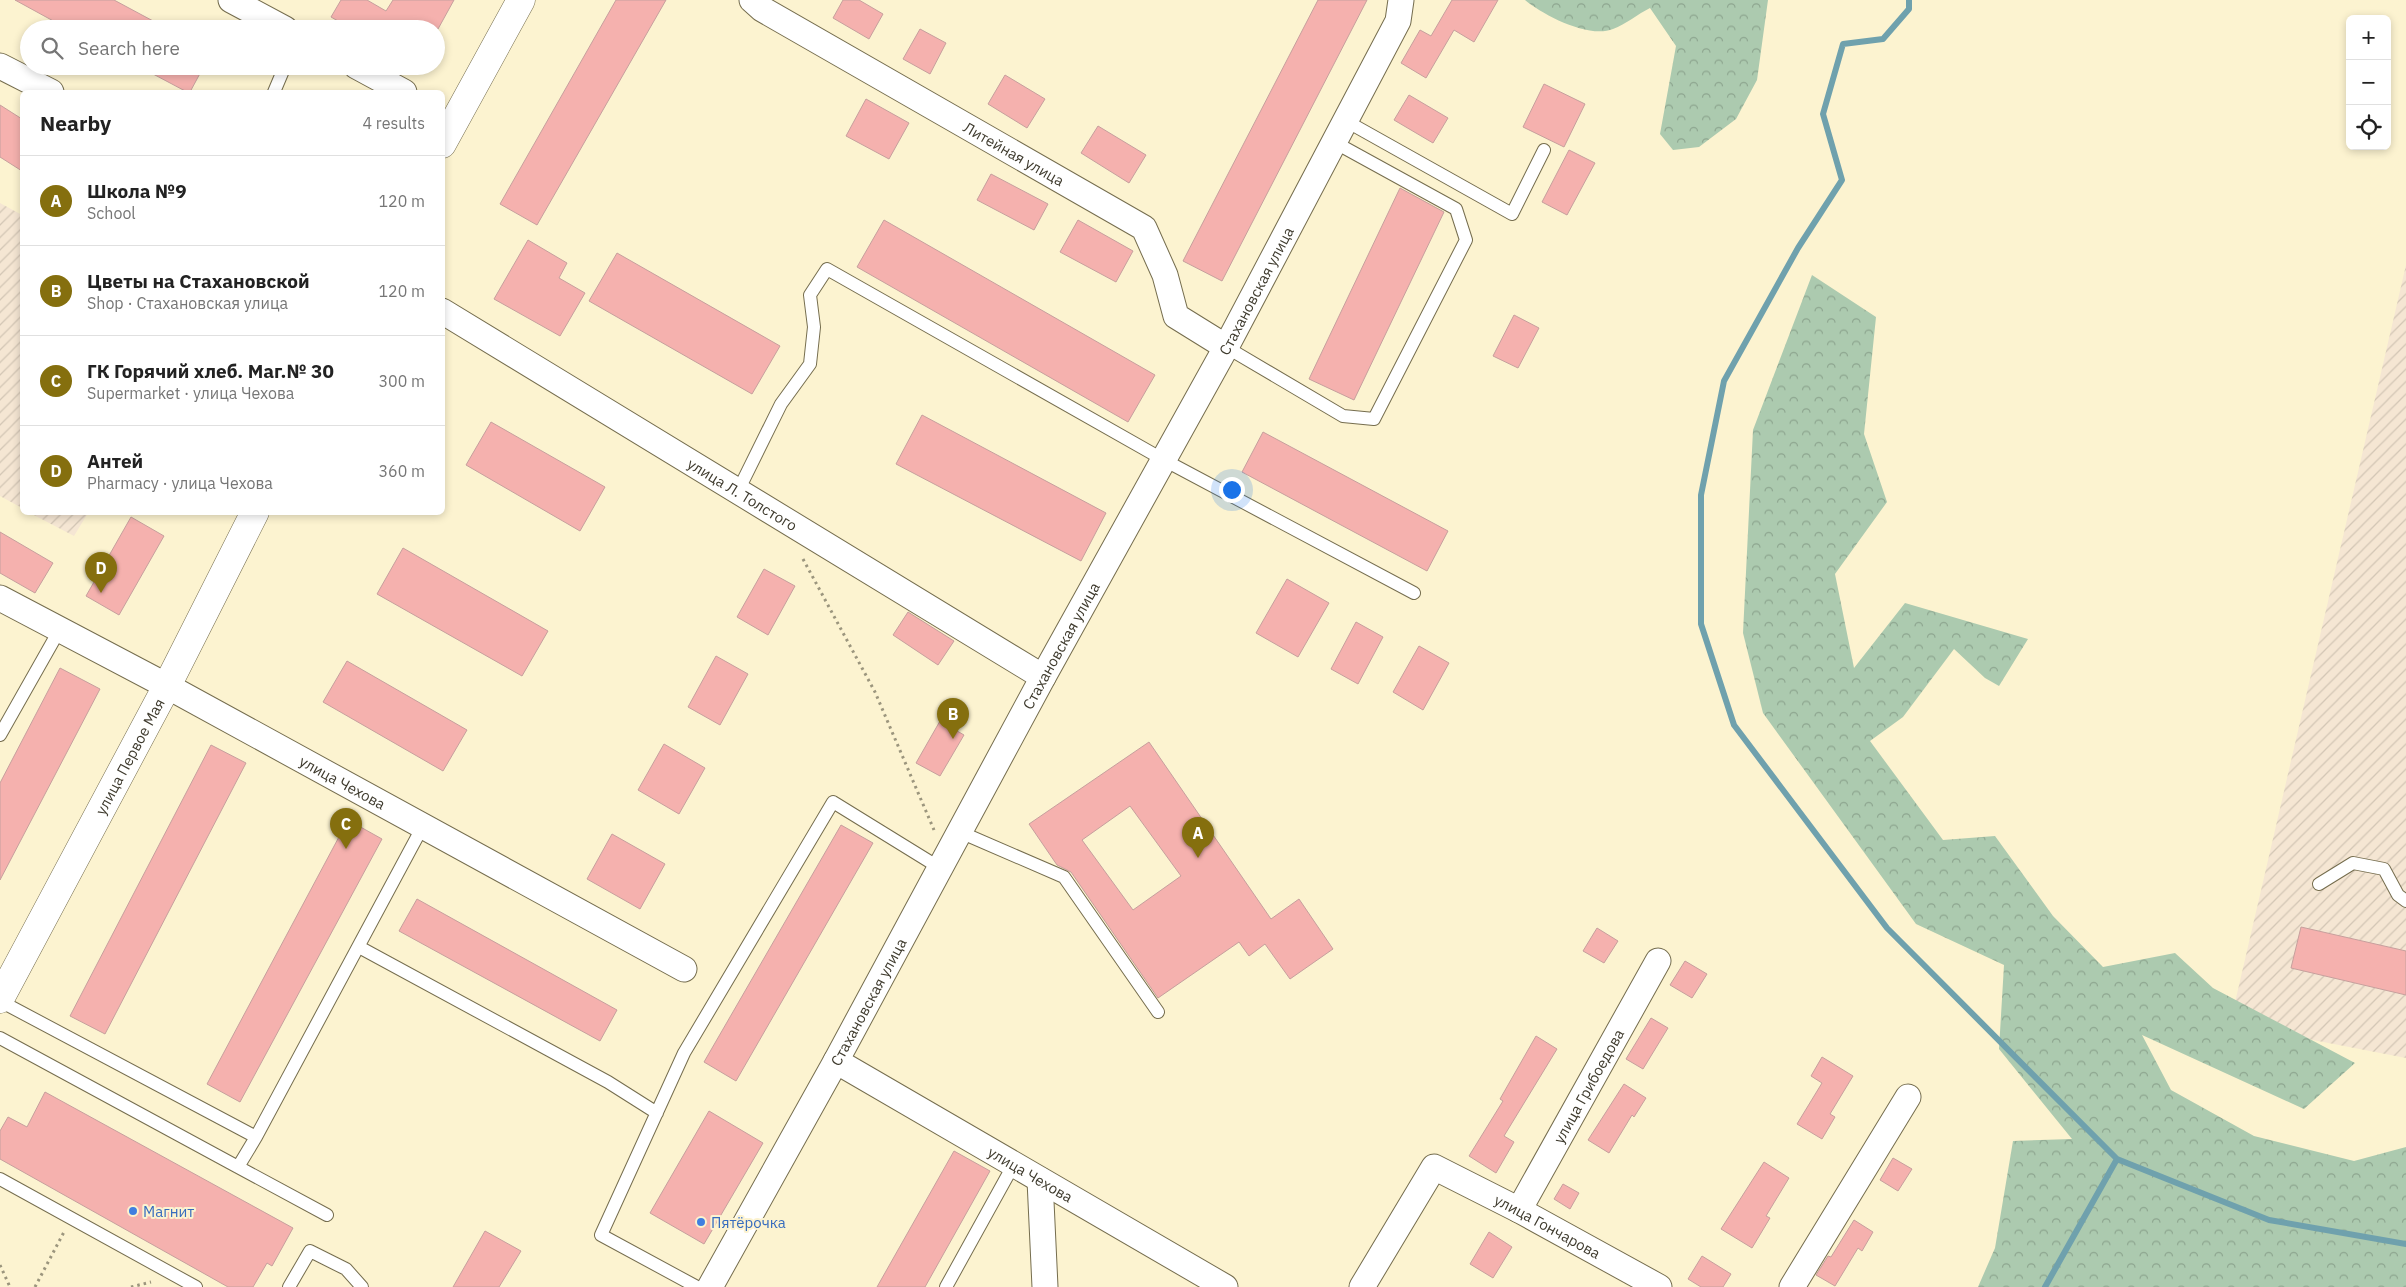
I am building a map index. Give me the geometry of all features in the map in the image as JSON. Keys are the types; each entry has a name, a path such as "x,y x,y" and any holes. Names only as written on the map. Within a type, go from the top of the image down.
{"street":[{"path":"231,0 269,20"},
{"path":"445,132 449,116 521,0"},
{"name":"Литейная улица","path":"752,0 762,9 1144,228 1166,275 1176,316 1226,347"},
{"name":"Стахановская улица","path":"710,1287 836,1061 1043,677 1226,347 1398,21 1401,0"},
{"path":"0,66 47,90"},
{"path":"373,75 400,90"},
{"name":"улица Л. Толстого","path":"445,313 1043,677"},
{"name":"улица Первое Мая","path":"0,1000 167,686 253,515"},
{"name":"улица Чехова","path":"0,598 167,686 684,969"},
{"name":"улица Грибоедова","path":"1519,1210 1658,961"},
{"name":"улица Чехова","path":"836,1061 1225,1287"},
{"path":"1792,1287 1908,1097"},
{"name":"улица Гончарова","path":"1362,1287 1434,1167 1519,1210 1659,1287"},
{"path":"1040,1180 1045,1287"}],"lane":[{"path":"275,90 281,75"},
{"path":"1346,121 1512,214 1544,150"},
{"path":"1226,347 1344,416 1374,419 1466,240 1456,209 1334,142"},
{"path":"738,490 780,404 810,364 814,327 810,295 827,269 1164,460 1414,593"},
{"path":"0,735 60,629"},
{"path":"698,1287 601,1235 684,1053 834,802 940,868"},
{"path":"238,1166 256,1137 423,826"},
{"path":"960,832 1064,877 1158,1012"},
{"path":"2319,884 2352,863 2360,864 2384,869 2398,896 2406,901"},
{"path":"359,947 608,1082 657,1113"},
{"path":"0,1000 256,1137"},
{"path":"0,1038 327,1216"},
{"path":"946,1287 1014,1164"},
{"path":"0,1179 196,1287"},
{"path":"289,1287 310,1251 346,1269 362,1287"}],"path":[{"path":"799,553 875,692 935,833"},
{"path":"35,1287 67,1228"},
{"path":"0,1265 10,1287"},
{"path":"131,1287 158,1280"}],"shaded area":[{"path":"0,203 20,214 20,507 0,496"},
{"path":"2406,265 2406,951 2301,927 2291,968 2406,995 2406,1058 2230,1024"},
{"path":"34,515 87,515 74,536"}],"green space":[{"path":"1525,0 1768,0 1757,80 1736,119 1699,147 1673,150 1660,134 1676,46 1650,8 1613,29 1592,31 1554,18"},
{"path":"1812,275 1876,317 1864,434 1887,502 1835,574 1854,668 1905,603 2028,639 1999,686 1985,678 1954,649 1903,717 1870,741 1943,840 1995,836 2053,916 2103,967 2175,953 2213,988 2355,1063 2304,1109 2142,1035 2171,1090 2254,1136 2354,1161 2406,1147 2406,1287 1978,1287 1995,1248 2013,1141 2072,1139 1999,1049 2004,965 1916,924 1763,713 1743,633 1753,430"}],"building":[{"path":"15,0 114,0 151,20 52,20"},
{"path":"341,0 367,0 386,11 393,0 454,0 443,20 336,20 331,17"},
{"path":"616,0 666,0 537,225 500,204"},
{"path":"843,0 859,0 883,14 869,39 833,18"},
{"path":"1318,0 1367,0 1222,281 1183,261"},
{"path":"1452,0 1498,0 1474,42 1454,30 1426,78 1401,63 1420,30 1431,36"},
{"path":"920,29 946,43 930,74 903,59"},
{"path":"155,75 199,75 191,90 183,90"},
{"path":"1005,75 1045,99 1027,128 988,104"},
{"path":"1544,84 1585,104 1564,147 1523,127"},
{"path":"1409,95 1448,118 1433,143 1394,120"},
{"path":"866,99 909,123 889,159 846,136"},
{"path":"0,105 20,118 20,170 0,157"},
{"path":"1098,126 1146,155 1129,183 1081,153"},
{"path":"1569,150 1595,163 1567,215 1542,202"},
{"path":"991,174 1048,204 1034,230 977,200"},
{"path":"1400,188 1444,212 1354,400 1309,379"},
{"path":"884,220 1155,375 1128,422 857,267"},
{"path":"1078,220 1133,251 1116,282 1060,252"},
{"path":"528,240 567,263 559,278 585,293 560,336 494,299"},
{"path":"617,253 780,346 752,394 589,301"},
{"path":"1514,315 1539,328 1518,368 1493,356"},
{"path":"922,415 1106,513 1081,561 896,464"},
{"path":"491,422 605,487 580,531 466,465"},
{"path":"1263,432 1448,531 1427,571 1242,472"},
{"path":"131,517 164,536 119,615 86,596"},
{"path":"0,532 53,563 35,593 0,573"},
{"path":"403,548 548,631 522,676 377,594"},
{"path":"764,569 795,586 768,635 737,617"},
{"path":"1287,579 1329,603 1298,657 1256,633"},
{"path":"908,612 954,641 938,665 893,635"},
{"path":"1356,622 1383,637 1358,684 1331,669"},
{"path":"1419,646 1449,663 1423,710 1393,692"},
{"path":"716,656 748,674 720,725 688,707"},
{"path":"347,661 467,730 443,771 323,702"},
{"path":"60,668 100,689 0,880 0,783"},
{"path":"940,721 964,735 940,776 916,763"},
{"path":"1149,742 1271,919 1299,899 1333,949 1290,979 1265,944 1249,956 1239,942 1158,998 1071,872 1057,865 1029,824","holes":["1130,806 1181,876 1133,910 1082,840"]},
{"path":"664,744 705,768 679,814 638,790"},
{"path":"211,745 246,763 105,1034 70,1016"},
{"path":"348,820 382,839 240,1102 207,1084"},
{"path":"841,825 873,843 736,1081 704,1062"},
{"path":"612,834 665,864 640,909 587,879"},
{"path":"417,899 617,1010 600,1041 399,931"},
{"path":"2301,927 2406,951 2406,995 2291,968"},
{"path":"1597,928 1618,941 1604,963 1583,951"},
{"path":"1685,961 1707,974 1692,998 1670,985"},
{"path":"1651,1018 1668,1028 1643,1069 1626,1059"},
{"path":"1536,1036 1557,1049 1504,1136 1514,1142 1496,1173 1469,1156 1503,1101 1500,1099"},
{"path":"1822,1057 1853,1076 1830,1114 1835,1117 1822,1139 1797,1124 1822,1083 1811,1076"},
{"path":"1624,1084 1646,1098 1634,1117 1632,1115 1609,1153 1588,1140"},
{"path":"45,1092 293,1228 272,1266 267,1263 253,1287 228,1287 0,1159 0,1131 8,1117 27,1127"},
{"path":"709,1111 763,1143 704,1244 650,1213"},
{"path":"954,1151 990,1171 925,1287 877,1287"},
{"path":"1893,1158 1912,1169 1898,1191 1880,1180"},
{"path":"1764,1162 1789,1178 1766,1216 1770,1218 1752,1248 1721,1229"},
{"path":"1563,1184 1579,1193 1570,1209 1554,1199"},
{"path":"1854,1220 1873,1232 1862,1251 1858,1248 1835,1286 1816,1275 1828,1256 1831,1257"},
{"path":"485,1231 521,1251 499,1287 453,1287"},
{"path":"1489,1232 1512,1247 1493,1278 1470,1264"},
{"path":"1702,1256 1731,1274 1723,1287 1701,1287 1688,1279"}],"waterway":[{"path":"1909,0 1909,9 1883,39 1843,44 1823,114 1842,180 1798,248 1724,381 1701,495 1701,624 1734,725 1887,928 2117,1159 2269,1220 2406,1244"},
{"path":"2045,1287 2117,1159"}],"place":[{"name":"Антей","path":"101,593"},
{"name":"Цветы на Стахановской","path":"953,739"},
{"name":"ГК Горячий хлеб. Маг.№ 30","path":"346,849"},
{"name":"Школа №9","path":"1198,858"},
{"name":"Магнит","path":"133,1211"},
{"name":"Пятёрочка","path":"701,1222"}]}
